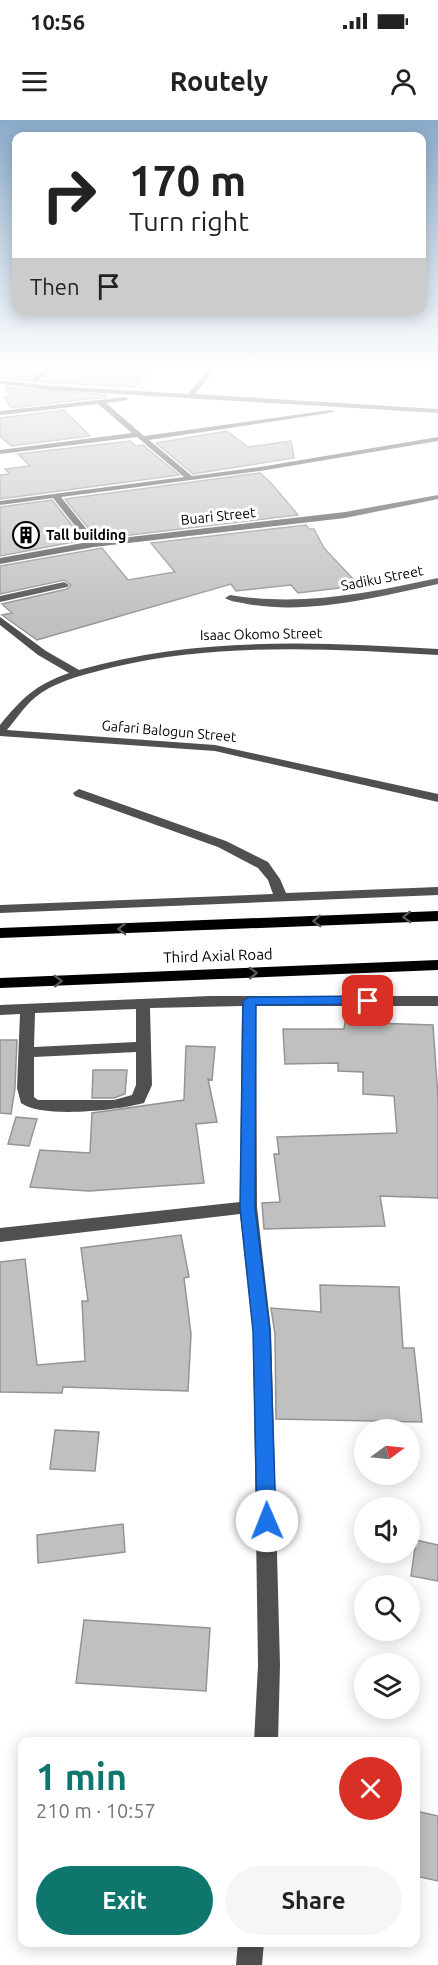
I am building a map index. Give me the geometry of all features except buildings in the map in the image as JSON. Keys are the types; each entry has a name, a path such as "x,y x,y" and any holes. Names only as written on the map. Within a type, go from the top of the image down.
{"highway":[{"name":"Third Axial Road","path":"0,933 438,916"},
{"name":"Third Axial Road","path":"0,983 438,965"}],"street":[{"path":"3,454 33,450"},
{"path":"158,450 190,478"},
{"path":"0,503 280,466 373,450"},
{"path":"55,495 94,544"},
{"name":"Buari Street","path":"0,561 94,544 345,515 438,497"},
{"name":"Sadiku Street","path":"230,598 249,603 332,602 438,581"},
{"path":"0,599 64,585"},
{"path":"3,626 78,674"},
{"name":"Isaac Okomo Street","path":"0,732 34,693 78,674 170,652 218,647 331,647 438,652"},
{"name":"Gafari Balogun Street","path":"0,732 214,748 438,798"},
{"path":"79,793 222,844 263,865 273,879 281,898"},
{"path":"0,909 438,891"},
{"path":"0,1010 249,1001 438,1001"},
{"path":"249,1001 248,1208 262,1343 269,1654 266,1737"},
{"path":"27,1009 25,1088 27,1099 35,1105 114,1105 138,1099 144,1084 143,1004"},
{"path":"26,1052 144,1047"},
{"path":"0,1235 248,1208"},
{"path":"249,1965 251,1947"}],"place":[{"name":"Tall building","path":"26,535"}],"route":[{"path":"267,1521 261,1331 248,1208 249,1001 368,1001"}]}
